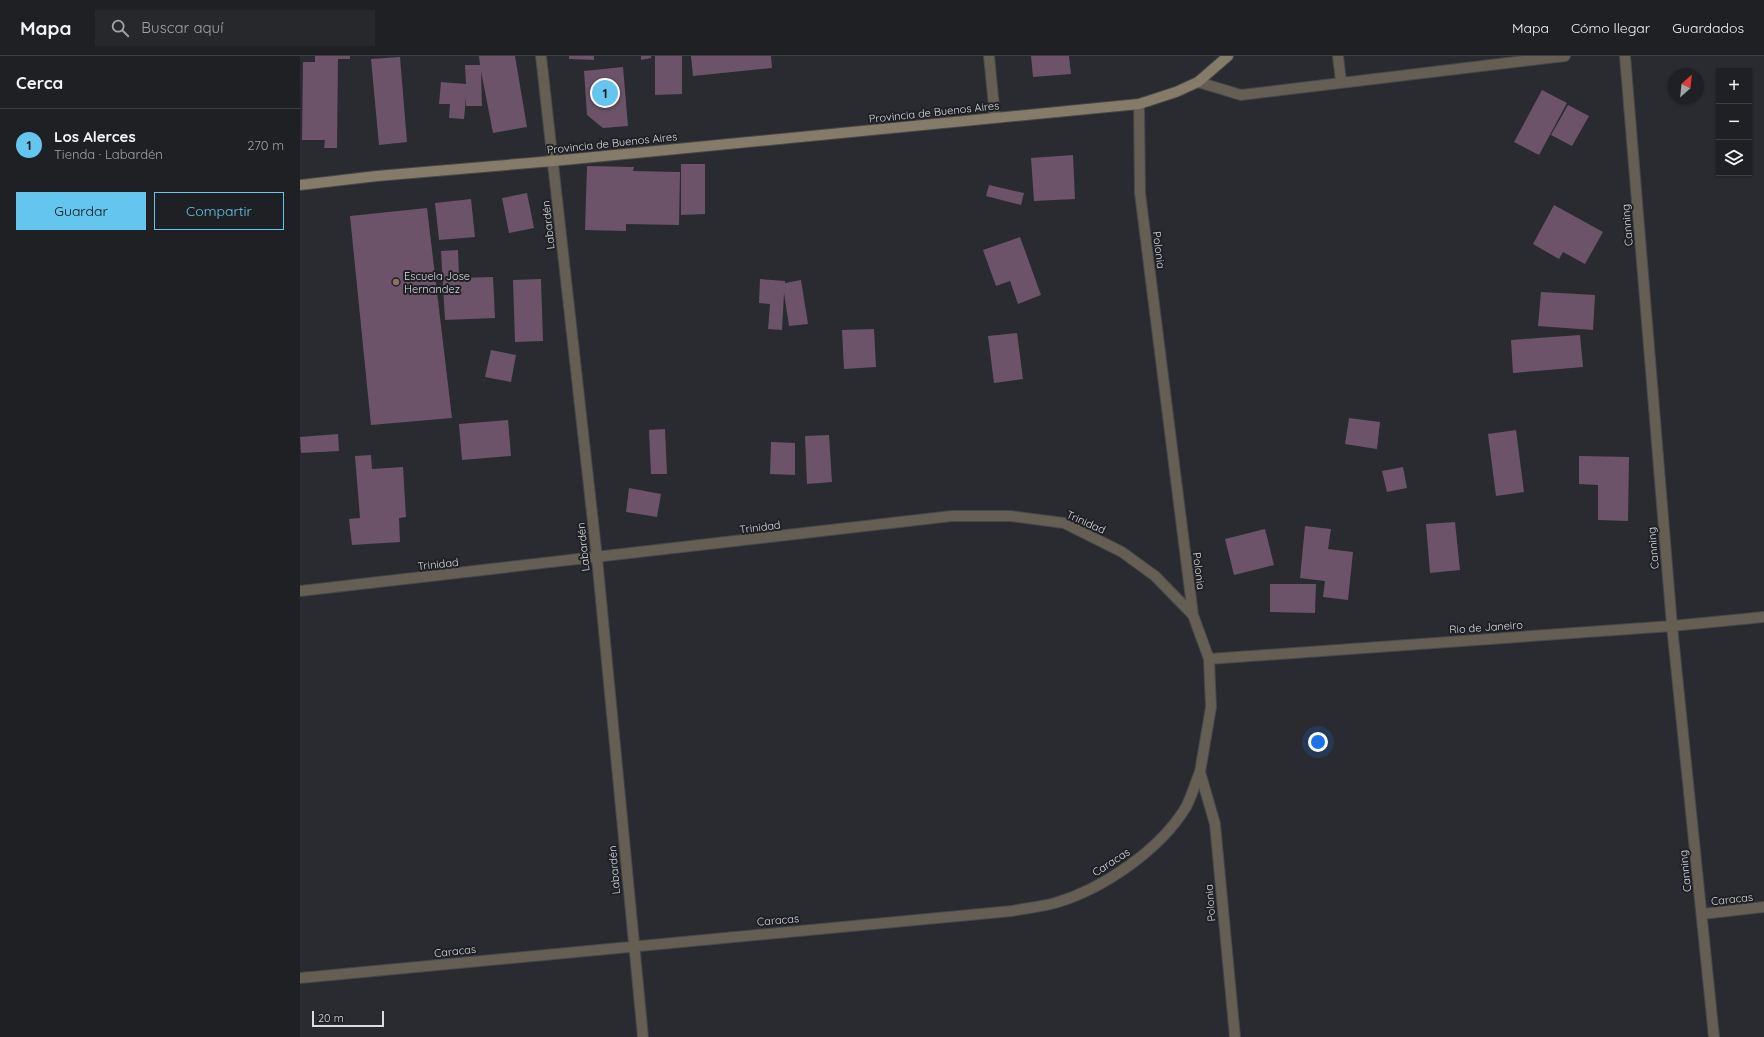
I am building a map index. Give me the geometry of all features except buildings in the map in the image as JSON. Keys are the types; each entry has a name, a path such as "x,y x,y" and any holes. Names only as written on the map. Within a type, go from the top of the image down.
{"main road":[{"name":"Provincia de Buenos Aires","path":"300,185 377,176 553,161 1139,104 1176,92 1198,82 1228,56"}],"street":[{"name":"Labardén","path":"542,56 596,558 642,1037"},
{"path":"988,56 995,117"},
{"path":"1338,56 1341,82"},
{"path":"1198,82 1241,94 1565,56"},
{"name":"Canning","path":"1624,56 1672,626 1714,1037"},
{"name":"Polonia","path":"1139,104 1140,192 1193,615 1209,659 1211,707 1200,772 1215,824 1235,1037"},
{"name":"Trinidad","path":"300,591 952,516 1010,516 1064,523 1122,552 1155,576 1193,615"},
{"name":"Rio de Janeiro","path":"1209,659 1672,626 1764,617"},
{"name":"Caracas","path":"300,978 1012,911 1055,903 1100,884 1139,858 1166,833 1186,806 1200,772"},
{"name":"Caracas","path":"1702,914 1764,907"}],"place":[{"name":"Los Alerces","path":"605,93"},
{"name":"Escuela Jose Hernandez","path":"396,282"}]}
